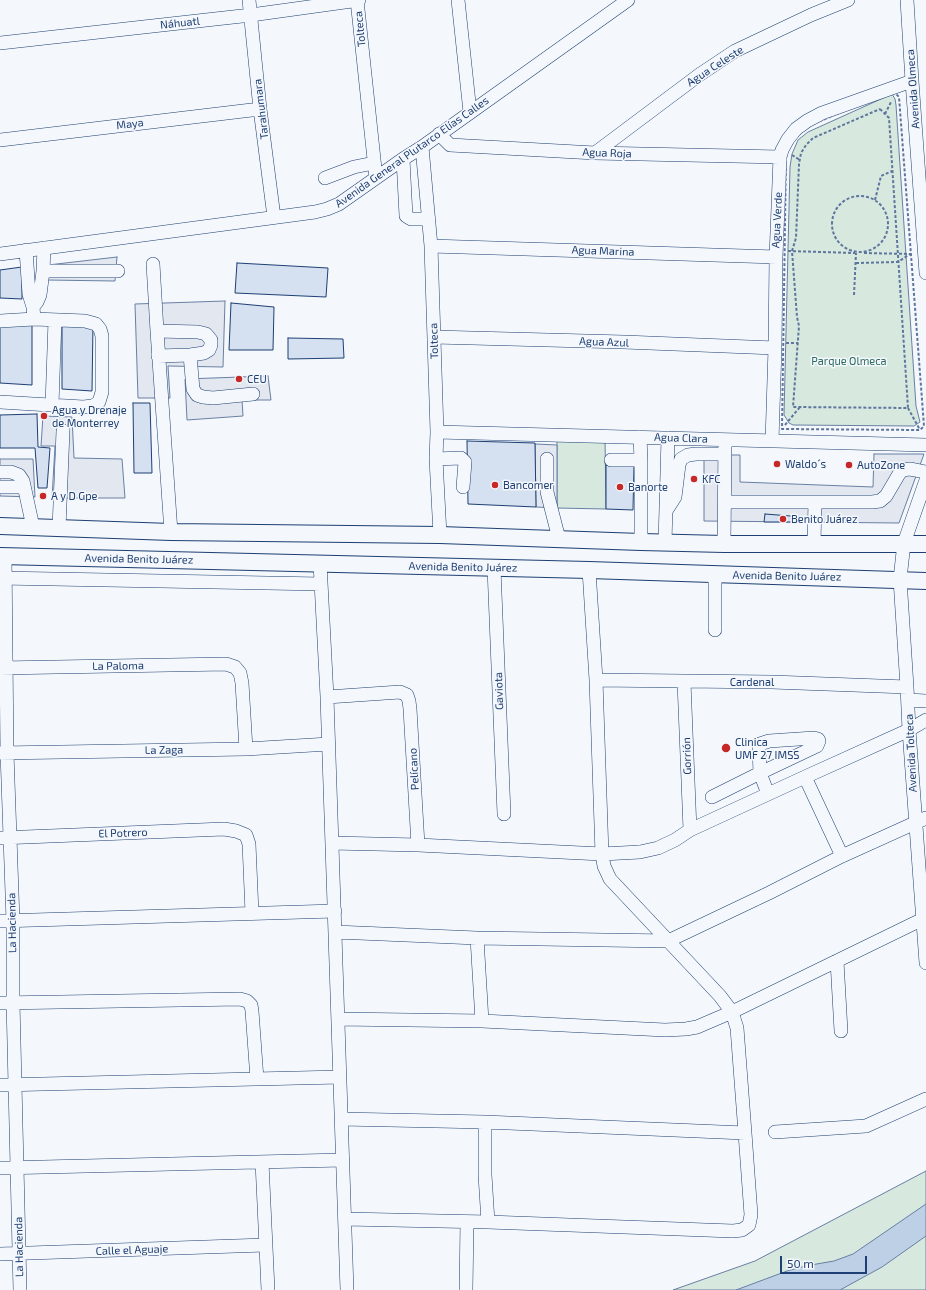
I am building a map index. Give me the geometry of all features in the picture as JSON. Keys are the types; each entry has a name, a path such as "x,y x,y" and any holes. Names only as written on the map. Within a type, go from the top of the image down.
{"main road":[{"path":"0,526 171,532 440,536 724,544 926,544"},
{"name":"Avenida Benito Juárez","path":"2,556 589,570 926,581"}],"street":[{"name":"Tarahumara","path":"249,0 260,109 274,217"},
{"name":"Náhuatl","path":"0,43 251,15 358,0"},
{"name":"Tolteca","path":"358,0 376,178"},
{"path":"458,0 470,112"},
{"name":"Avenida General Plutarco Elías Calles","path":"0,254 315,212 327,209 339,204 422,147 628,0"},
{"name":"Agua Celeste","path":"595,153 699,75 735,52 811,15 848,0"},
{"name":"Avenida Olmeca","path":"907,0 912,81 922,176 926,273"},
{"name":"Agua Verde","path":"772,441 779,345 780,157 788,139 796,129 807,121 822,113 912,81"},
{"name":"Maya","path":"0,140 260,109"},
{"name":"Agua Roja","path":"439,134 450,145 595,153 780,157"},
{"name":"Tolteca","path":"422,147 431,246 437,432 436,459 440,536"},
{"path":"403,159 406,216 411,219 429,219"},
{"path":"325,178 354,167 374,163"},
{"name":"Agua Marina","path":"431,246 780,254"},
{"path":"34,313 40,295 44,248"},
{"path":"26,250 30,294 34,313"},
{"path":"154,264 158,356 171,532"},
{"path":"43,272 118,271"},
{"path":"0,321 34,313 55,320 85,321 96,324 100,329 102,336 102,392 99,402 93,406 83,407 0,402"},
{"path":"52,405 55,320"},
{"path":"157,332 198,332 206,334 211,340 212,345 209,350 204,353 158,356"},
{"name":"Agua Azul","path":"434,337 779,345"},
{"path":"190,355 194,389 197,395 213,398 253,394"},
{"path":"59,528 63,431"},
{"name":"Agua Clara","path":"437,432 926,445"},
{"path":"640,437 640,542"},
{"path":"665,542 668,438"},
{"path":"724,544 725,440"},
{"path":"666,511 676,497 679,465 681,459 688,455 696,454 725,454"},
{"path":"436,459 461,458 465,462 463,487"},
{"path":"547,459 547,492 560,539"},
{"path":"611,460 640,460"},
{"path":"725,502 880,501 886,496 902,470 910,469 926,472"},
{"path":"0,472 11,472 19,475 24,487 33,527"},
{"path":"904,543 926,480"},
{"path":"0,487 24,487"},
{"path":"814,543 815,502"},
{"name":"Avenida Tolteca","path":"904,543 900,579 908,693 909,730 921,820 926,963"},
{"name":"La Hacienda","path":"2,556 6,921 13,1002 20,1290"},
{"path":"320,563 329,744 347,1290"},
{"name":"Gaviota","path":"494,568 504,814"},
{"path":"345,1219 488,1222 733,1231 742,1230 749,1225 751,1215 745,1133 736,1028 732,1012 720,996 610,879 604,866 602,854 596,680 589,570"},
{"path":"715,630 716,575"},
{"path":"2,578 321,584"},
{"name":"La Paloma","path":"3,668 226,664 235,667 240,673 242,683 246,749"},
{"name":"Cardenal","path":"596,680 772,682 908,693 926,701"},
{"name":"Gorrión","path":"684,682 690,830"},
{"name":"Pelícano","path":"327,696 400,692 407,694 410,709 418,845"},
{"path":"332,843 418,845 602,854 640,852 658,848 690,830 805,776 909,730 926,720"},
{"name":"La Zaga","path":"3,753 246,749 329,744"},
{"path":"712,797 760,773 768,794"},
{"path":"805,776 842,856"},
{"path":"335,932 477,938 668,941 769,893 842,856 921,820"},
{"name":"El Potrero","path":"5,838 224,830 236,831 246,835 249,844 252,913"},
{"path":"6,921 335,911"},
{"path":"338,1019 482,1021 672,1030 686,1029 697,1027 732,1012 924,919"},
{"path":"477,938 482,1021"},
{"path":"836,962 841,1031"},
{"path":"0,1002 240,998 247,1001 251,1005 257,1079"},
{"path":"0,1085 340,1077"},
{"path":"775,1132 866,1126 926,1100"},
{"path":"341,1119 485,1122 745,1133"},
{"path":"485,1122 485,1175 488,1222"},
{"path":"0,1168 343,1160"},
{"path":"262,1162 268,1290"},
{"path":"466,1290 467,1222"},
{"name":"Calle el Aguaje","path":"0,1254 265,1245"}],"path":[{"path":"893,91 899,97 924,426 920,430 782,429 779,345 780,254 786,157 789,147 808,126 893,91"},
{"path":"885,114 892,100"},
{"path":"908,408 793,407 799,326 792,251 796,238 799,164 801,153 813,138 880,109 889,118 908,408 920,430"},
{"path":"874,200 881,176 892,171"},
{"path":"857,196 874,200 882,206 888,224 886,234 882,242 865,252 856,252 839,244 831,228 835,210 848,198 857,196"},
{"path":"780,254 792,251 911,254"},
{"path":"854,295 856,253"},
{"path":"856,263 898,262 911,254"},
{"path":"779,345 798,343"},
{"path":"782,429 800,407"}],"green space":[{"name":"Parque Olmeca","path":"892,94 896,105 916,406 920,422 914,426 793,425 789,423 784,415 790,167 792,154 798,140 808,132"},
{"path":"557,436 605,437 606,509 557,508"},
{"path":"926,1171 926,1290 673,1290 755,1261"}],"shaded area":[{"path":"117,257 115,281 47,280 48,265"},
{"path":"225,301 223,367 168,366 170,398 138,398 135,304"},
{"path":"268,376 271,400 242,400 243,416 187,420 185,379"},
{"path":"43,416 72,417 74,458 122,459 125,498 52,498 55,446 41,446"},
{"path":"535,444 557,445 557,508 536,507"},
{"path":"874,454 924,454 899,523 704,521 704,455 740,455 740,482 873,487"},
{"path":"0,459 33,459 35,497 0,496"}],"water":[{"path":"926,1204 926,1236 882,1267 840,1290 736,1290 787,1271 834,1261 853,1254"}],"building":[{"path":"237,263 328,268 326,297 235,293"},
{"path":"22,267 22,299 0,298 0,270"},
{"path":"231,303 274,307 273,350 229,350"},
{"path":"32,322 32,385 0,383 0,323"},
{"path":"93,324 92,391 62,389 62,326"},
{"path":"288,338 343,339 344,358 288,359"},
{"path":"133,403 150,403 152,473 134,473"},
{"path":"37,414 38,447 50,448 47,488 38,488 35,448 0,448 0,415"},
{"path":"467,441 535,443 536,507 468,504"},
{"name":"Banorte","path":"606,465 634,465 633,510 606,509"},
{"name":"Benito Juárez","path":"765,514 803,517 802,522 764,522"}],"place":[{"name":"CEU","path":"239,379"},
{"name":"Agua y Drenaje de Monterrey","path":"44,416"},
{"name":"Waldo´s","path":"777,464"},
{"name":"AutoZone","path":"849,465"},
{"name":"KFC","path":"694,479"},
{"name":"Bancomer","path":"495,485"},
{"name":"Banorte","path":"620,487"},
{"name":"A y D Gpe","path":"43,496"},
{"name":"Benito Juárez","path":"783,519"},
{"name":"Clinica UMF 27 IMSS","path":"726,748"}]}
